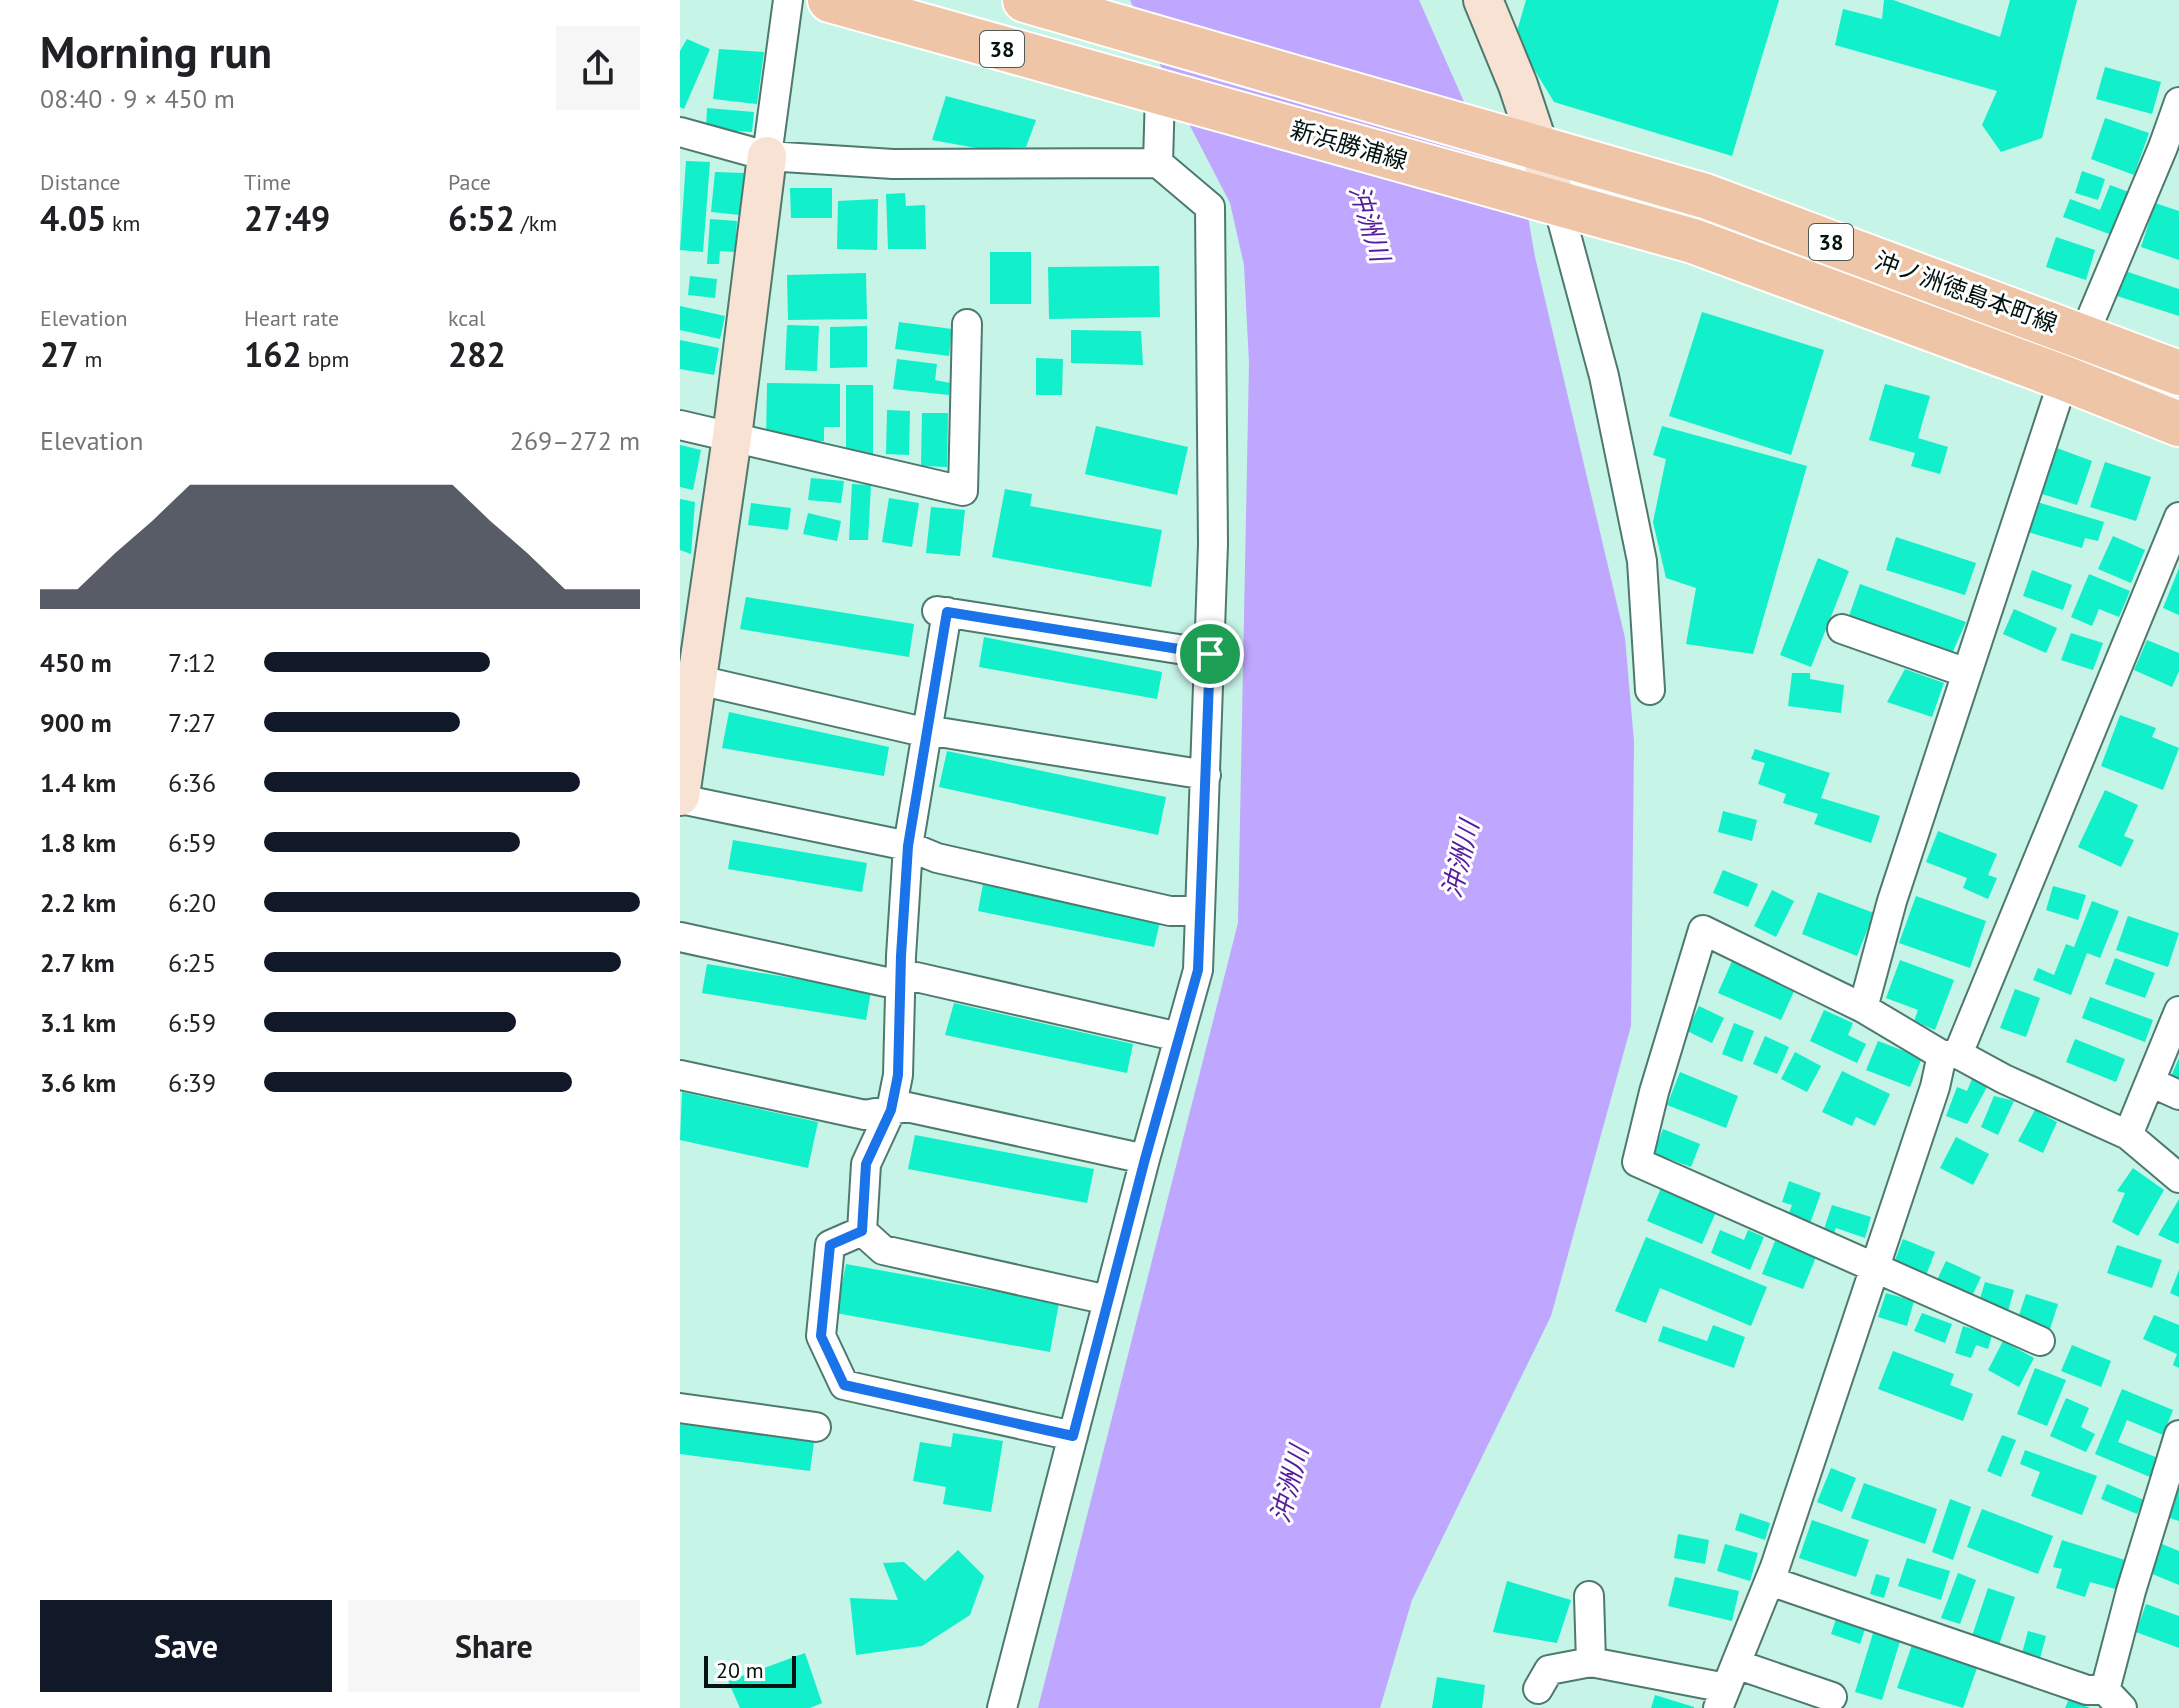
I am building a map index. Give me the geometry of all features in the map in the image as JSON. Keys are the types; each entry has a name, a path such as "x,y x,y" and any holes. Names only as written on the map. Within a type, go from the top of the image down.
{"main road":[{"name":"38","path":"830,0 1167,94"},
{"name":"新浜勝浦線","path":"1025,0 1476,129"},
{"name":"新浜勝浦線","path":"1167,94 1541,199"},
{"name":"沖ノ洲徳島本町線","path":"1476,129 1705,196 2179,373"},
{"name":"沖ノ洲徳島本町線","path":"1541,199 1693,241 2064,378 2179,424"}],"street":[{"path":"788,0 732,437 688,678 680,798 908,846 937,858 1170,911 1200,911"},
{"path":"1483,0 1518,85 1538,148 1541,199 1604,376 1642,561 1650,690"},
{"path":"1158,163 1167,94"},
{"path":"2084,335 2179,102"},
{"path":"680,132 767,156 893,164 1158,163 1210,207 1213,544 1198,970 1145,1159 1002,1708"},
{"path":"680,425 963,491 967,324"},
{"path":"1863,1008 1892,901 2064,378"},
{"path":"1727,1687 1770,1581 1935,1087 2179,517"},
{"path":"862,1231 866,1164 891,1110 898,1075 908,846 928,733 942,612 1210,654"},
{"path":"1842,629 1967,673"},
{"path":"688,678 928,733 945,733 1206,775"},
{"path":"2040,1341 1637,1162 1654,1092 1703,930 1863,1008 1950,1055 2128,1135 2179,1178"},
{"path":"680,937 886,982 916,977 1179,1037"},
{"path":"2128,1135 2179,1011"},
{"path":"680,1075 865,1115 907,1107 1145,1159"},
{"path":"2150,1082 2179,1095"},
{"path":"862,1231 883,1250 1108,1300"},
{"path":"862,1231 830,1245 821,1336 844,1385 1073,1436"},
{"path":"680,1408 816,1427"},
{"path":"1770,1581 2114,1699 2131,1591 2179,1435"},
{"path":"1589,1596 1591,1662"},
{"path":"1538,1689 1549,1670 1591,1662 1727,1687 1832,1697"}],"water":[{"name":"沖洲川","path":"1130,0 1419,0 1476,129 1524,194 1535,257 1625,638 1634,742 1631,1026 1551,1316 1412,1600 1380,1708 1038,1708 1238,923 1249,363 1244,265 1230,203 1174,95"}],"building":[{"path":"1526,0 1779,0 1732,156 1554,102 1515,38"},
{"path":"1884,0 1893,0 2000,37 2010,0 2077,0 2042,138 2001,152 1982,125 1997,91 1835,45 1843,9 1882,19"},
{"path":"687,39 710,49 684,109 680,107 680,51"},
{"path":"719,49 764,52 757,104 713,99"},
{"path":"2105,67 2161,82 2152,114 2096,99"},
{"path":"946,96 1036,120 1026,147 982,149 932,140"},
{"path":"707,108 754,112 752,132 706,129"},
{"path":"2105,118 2149,133 2134,175 2091,159"},
{"path":"686,161 710,162 703,252 680,250"},
{"path":"2082,171 2105,179 2098,200 2075,193"},
{"path":"715,172 744,173 740,215 711,212"},
{"path":"2110,185 2129,192 2112,235 2063,217 2070,199 2100,210"},
{"path":"790,188 832,188 832,218 791,218"},
{"path":"905,193 906,206 925,205 926,249 888,249 886,194"},
{"path":"878,199 877,250 837,249 838,201"},
{"path":"2155,203 2179,211 2179,260 2141,247"},
{"path":"710,219 737,221 735,252 720,251 719,264 707,264"},
{"path":"2056,237 2095,250 2086,280 2046,267"},
{"path":"990,252 1031,252 1031,304 990,304"},
{"path":"1159,266 1160,317 1049,319 1048,267"},
{"path":"2119,269 2179,289 2179,316 2111,294"},
{"path":"866,273 867,319 788,320 787,275"},
{"path":"690,276 717,279 715,298 688,295"},
{"path":"680,306 725,316 720,339 680,330"},
{"path":"1702,312 1824,350 1791,455 1669,416"},
{"path":"899,322 952,329 949,356 895,349"},
{"path":"787,325 819,326 817,371 785,370"},
{"path":"867,326 867,367 830,368 830,327"},
{"path":"1071,330 1141,331 1143,365 1071,363"},
{"path":"680,340 719,348 714,375 680,369"},
{"path":"1036,358 1063,359 1062,395 1036,395"},
{"path":"897,359 937,364 935,380 950,383 949,395 893,389"},
{"path":"767,383 840,384 840,427 824,427 824,441 766,441"},
{"path":"1885,384 1930,396 1918,438 1948,447 1940,474 1911,466 1915,453 1869,440"},
{"path":"846,385 873,385 873,454 846,454"},
{"path":"887,410 910,411 909,455 886,454"},
{"path":"922,413 948,413 947,467 921,466"},
{"path":"1096,426 1188,447 1177,495 1085,474"},
{"path":"1662,426 1807,466 1753,654 1686,644 1696,588 1666,578 1653,522 1666,459 1653,455"},
{"path":"680,445 701,450 693,490 680,487"},
{"path":"2054,447 2092,461 2077,505 2039,493"},
{"path":"2105,462 2151,477 2136,521 2090,507"},
{"path":"811,478 844,481 841,503 808,500"},
{"path":"852,484 871,485 868,540 849,540"},
{"path":"1005,489 1032,494 1030,506 1162,530 1151,587 992,557"},
{"path":"889,498 919,503 912,547 882,542"},
{"path":"680,499 695,502 691,554 680,550"},
{"path":"2037,502 2104,522 2098,541 2085,538 2082,548 2028,532"},
{"path":"751,503 791,508 788,530 748,525"},
{"path":"931,507 965,510 960,556 926,553"},
{"path":"808,513 841,521 837,541 803,534"},
{"path":"2113,536 2145,550 2131,583 2098,569"},
{"path":"1896,537 1976,563 1965,595 1886,570"},
{"path":"1818,558 1849,571 1811,667 1780,655"},
{"path":"2179,568 2179,615 2163,608"},
{"path":"2032,570 2072,585 2063,610 2023,596"},
{"path":"2089,574 2130,591 2119,617 2099,609 2092,626 2071,617"},
{"path":"1860,584 1966,622 1950,658 1848,619"},
{"path":"746,597 914,624 909,657 740,629"},
{"path":"2014,609 2057,628 2046,653 2003,634"},
{"path":"2071,633 2103,643 2093,670 2061,660"},
{"path":"984,637 1162,672 1157,699 979,667"},
{"path":"2147,640 2179,653 2179,671 2172,687 2134,670"},
{"path":"1905,669 1944,683 1932,717 1887,702"},
{"path":"1792,673 1810,673 1810,679 1844,685 1841,713 1788,706"},
{"path":"729,712 889,747 884,776 722,748"},
{"path":"2120,715 2156,728 2152,737 2179,748 2163,790 2101,766"},
{"path":"1755,749 1830,773 1821,798 1880,816 1871,843 1814,824 1818,814 1783,803 1786,794 1758,784 1765,763 1751,759"},
{"path":"947,751 1166,797 1158,835 939,787"},
{"path":"2105,790 2138,805 2124,836 2134,840 2121,867 2078,847"},
{"path":"1723,811 1757,820 1752,841 1718,832"},
{"path":"1938,831 1997,854 1988,875 1997,878 1988,899 1963,888 1967,878 1926,862"},
{"path":"733,840 867,863 862,892 728,869"},
{"path":"1723,870 1758,884 1748,907 1713,893"},
{"path":"983,884 1160,922 1154,947 978,911"},
{"path":"2053,886 2086,895 2078,920 2046,910"},
{"path":"1772,890 1794,901 1776,937 1754,926"},
{"path":"1818,892 1874,913 1857,956 1802,934"},
{"path":"1916,896 1986,921 1970,968 1899,943"},
{"path":"2092,901 2119,911 2100,958 2087,953 2071,995 2033,980 2038,968 2054,975 2066,944 2074,947"},
{"path":"2128,916 2179,933 2168,967 2116,950"},
{"path":"2115,958 2155,973 2145,998 2105,984"},
{"path":"1900,960 1954,980 1935,1030 1914,1021 1918,1010 1886,998"},
{"path":"1732,961 1795,989 1781,1020 1718,993"},
{"path":"707,964 871,991 866,1020 702,993"},
{"path":"2015,989 2040,998 2026,1037 2000,1028"},
{"path":"2090,997 2153,1020 2145,1042 2082,1018"},
{"path":"954,1003 1133,1044 1127,1073 945,1035"},
{"path":"1699,1006 1724,1018 1712,1043 1687,1031"},
{"path":"1824,1010 1853,1023 1848,1035 1866,1044 1857,1063 1810,1041"},
{"path":"1734,1023 1754,1031 1742,1062 1722,1054"},
{"path":"1765,1036 1789,1047 1777,1074 1753,1064"},
{"path":"2075,1039 2125,1059 2116,1082 2066,1062"},
{"path":"1878,1041 1922,1058 1910,1087 1866,1070"},
{"path":"1795,1052 1821,1066 1807,1092 1781,1079"},
{"path":"2179,1058 2179,1088 2168,1083"},
{"path":"1842,1071 1890,1094 1875,1126 1856,1117 1852,1126 1822,1112"},
{"path":"1680,1072 1738,1096 1726,1128 1667,1105"},
{"path":"1972,1079 1988,1085 1967,1124 1946,1116 1957,1087 1967,1091"},
{"path":"682,1092 818,1122 808,1168 680,1140"},
{"path":"1994,1096 2014,1101 1998,1135 1981,1127"},
{"path":"2035,1110 2057,1122 2043,1153 2018,1141"},
{"path":"1663,1129 1700,1144 1691,1167 1664,1157 1661,1164 1651,1160"},
{"path":"915,1135 1094,1169 1087,1203 908,1169"},
{"path":"1956,1137 1989,1154 1973,1185 1940,1168"},
{"path":"2133,1168 2164,1190 2138,1236 2112,1222 2125,1193 2117,1191"},
{"path":"1789,1181 1821,1193 1809,1226 1787,1218 1792,1205 1782,1202"},
{"path":"1661,1188 1716,1212 1702,1244 1647,1221"},
{"path":"2179,1199 2179,1242 2178,1244 2158,1235"},
{"path":"1832,1205 1871,1217 1865,1238 1836,1228 1833,1236 1823,1232"},
{"path":"1720,1230 1744,1240 1748,1230 1764,1237 1750,1270 1711,1253"},
{"path":"1646,1237 1767,1287 1751,1326 1660,1288 1646,1323 1615,1311"},
{"path":"1903,1239 1935,1252 1925,1278 1893,1265"},
{"path":"1775,1241 1816,1257 1803,1289 1762,1274"},
{"path":"2117,1245 2162,1260 2152,1288 2107,1273"},
{"path":"1946,1261 1981,1277 1972,1296 1937,1280"},
{"path":"846,1264 1059,1303 1050,1352 836,1313"},
{"path":"2179,1270 2179,1297 2170,1293"},
{"path":"1985,1282 2014,1290 2008,1311 1979,1302"},
{"path":"1886,1293 1914,1301 1907,1326 1878,1317"},
{"path":"2026,1294 2058,1304 2050,1329 2018,1318"},
{"path":"1922,1313 1952,1324 1945,1343 1914,1331"},
{"path":"2154,1315 2179,1325 2179,1368 2173,1365 2177,1354 2143,1339"},
{"path":"1713,1325 1745,1337 1734,1368 1658,1341 1663,1326 1707,1341"},
{"path":"1963,1326 1992,1335 1988,1349 1976,1345 1971,1358 1955,1353"},
{"path":"2003,1341 2034,1358 2019,1387 1988,1370"},
{"path":"2072,1345 2111,1361 2101,1387 2061,1371"},
{"path":"1893,1351 1954,1374 1950,1385 1973,1394 1963,1421 1878,1389"},
{"path":"2035,1368 2066,1380 2047,1426 2017,1414"},
{"path":"2122,1389 2173,1410 2163,1435 2127,1420 2118,1442 2158,1458 2150,1477 2095,1454"},
{"path":"2066,1398 2089,1408 2081,1427 2095,1434 2086,1452 2050,1436"},
{"path":"680,1424 814,1442 810,1471 680,1454"},
{"path":"953,1433 1003,1441 991,1512 943,1504 946,1487 913,1481 920,1442 951,1447"},
{"path":"2002,1435 2016,1440 2001,1477 1987,1471"},
{"path":"2025,1450 2097,1476 2082,1515 2031,1496 2040,1472 2020,1464"},
{"path":"1831,1468 1856,1478 1842,1512 1817,1502"},
{"path":"1864,1483 1937,1509 1925,1544 1851,1518"},
{"path":"2107,1484 2144,1500 2137,1514 2101,1499"},
{"path":"2179,1488 2179,1521 2167,1517"},
{"path":"1950,1499 1971,1507 1953,1560 1932,1552"},
{"path":"1982,1509 2053,1536 2038,1574 1967,1547"},
{"path":"1740,1513 1770,1523 1765,1540 1735,1530"},
{"path":"1812,1520 1869,1540 1856,1577 1799,1558"},
{"path":"1678,1534 1709,1540 1705,1564 1674,1558"},
{"path":"2062,1540 2128,1561 2119,1590 2090,1582 2085,1597 2056,1588 2062,1569 2053,1567"},
{"path":"1725,1544 1758,1553 1750,1581 1717,1571"},
{"path":"2162,1544 2179,1551 2179,1585 2150,1573"},
{"path":"958,1550 984,1576 970,1615 922,1646 856,1655 850,1598 898,1600 883,1563 904,1562 925,1581"},
{"path":"1907,1558 1950,1571 1941,1600 1898,1586"},
{"path":"1958,1573 1976,1580 1960,1624 1941,1618"},
{"path":"1876,1574 1890,1578 1884,1598 1870,1594"},
{"path":"1675,1577 1739,1591 1732,1621 1668,1606"},
{"path":"1507,1581 1571,1600 1557,1643 1493,1632"},
{"path":"1988,1588 2015,1597 1999,1645 1972,1636"},
{"path":"2146,1604 2179,1616 2179,1648 2136,1632"},
{"path":"1837,1616 1866,1626 1860,1644 1831,1634"},
{"path":"1874,1630 1901,1638 1882,1700 1855,1692"},
{"path":"2028,1631 2046,1636 2039,1662 2021,1657"},
{"path":"1912,1645 1977,1668 1963,1708 1897,1688"},
{"path":"805,1653 822,1703 810,1708 740,1708 728,1681"},
{"path":"1437,1677 1485,1685 1482,1708 1432,1708"},
{"path":"1655,1695 1694,1707 1694,1708 1651,1708"},
{"path":"2069,1699 2090,1708 2065,1708"}],"route":[{"path":"947,612 1210,654 1198,970 1073,1436 844,1385 821,1336 830,1245 862,1231 866,1164 891,1110 898,1075 908,846 947,612"}]}
